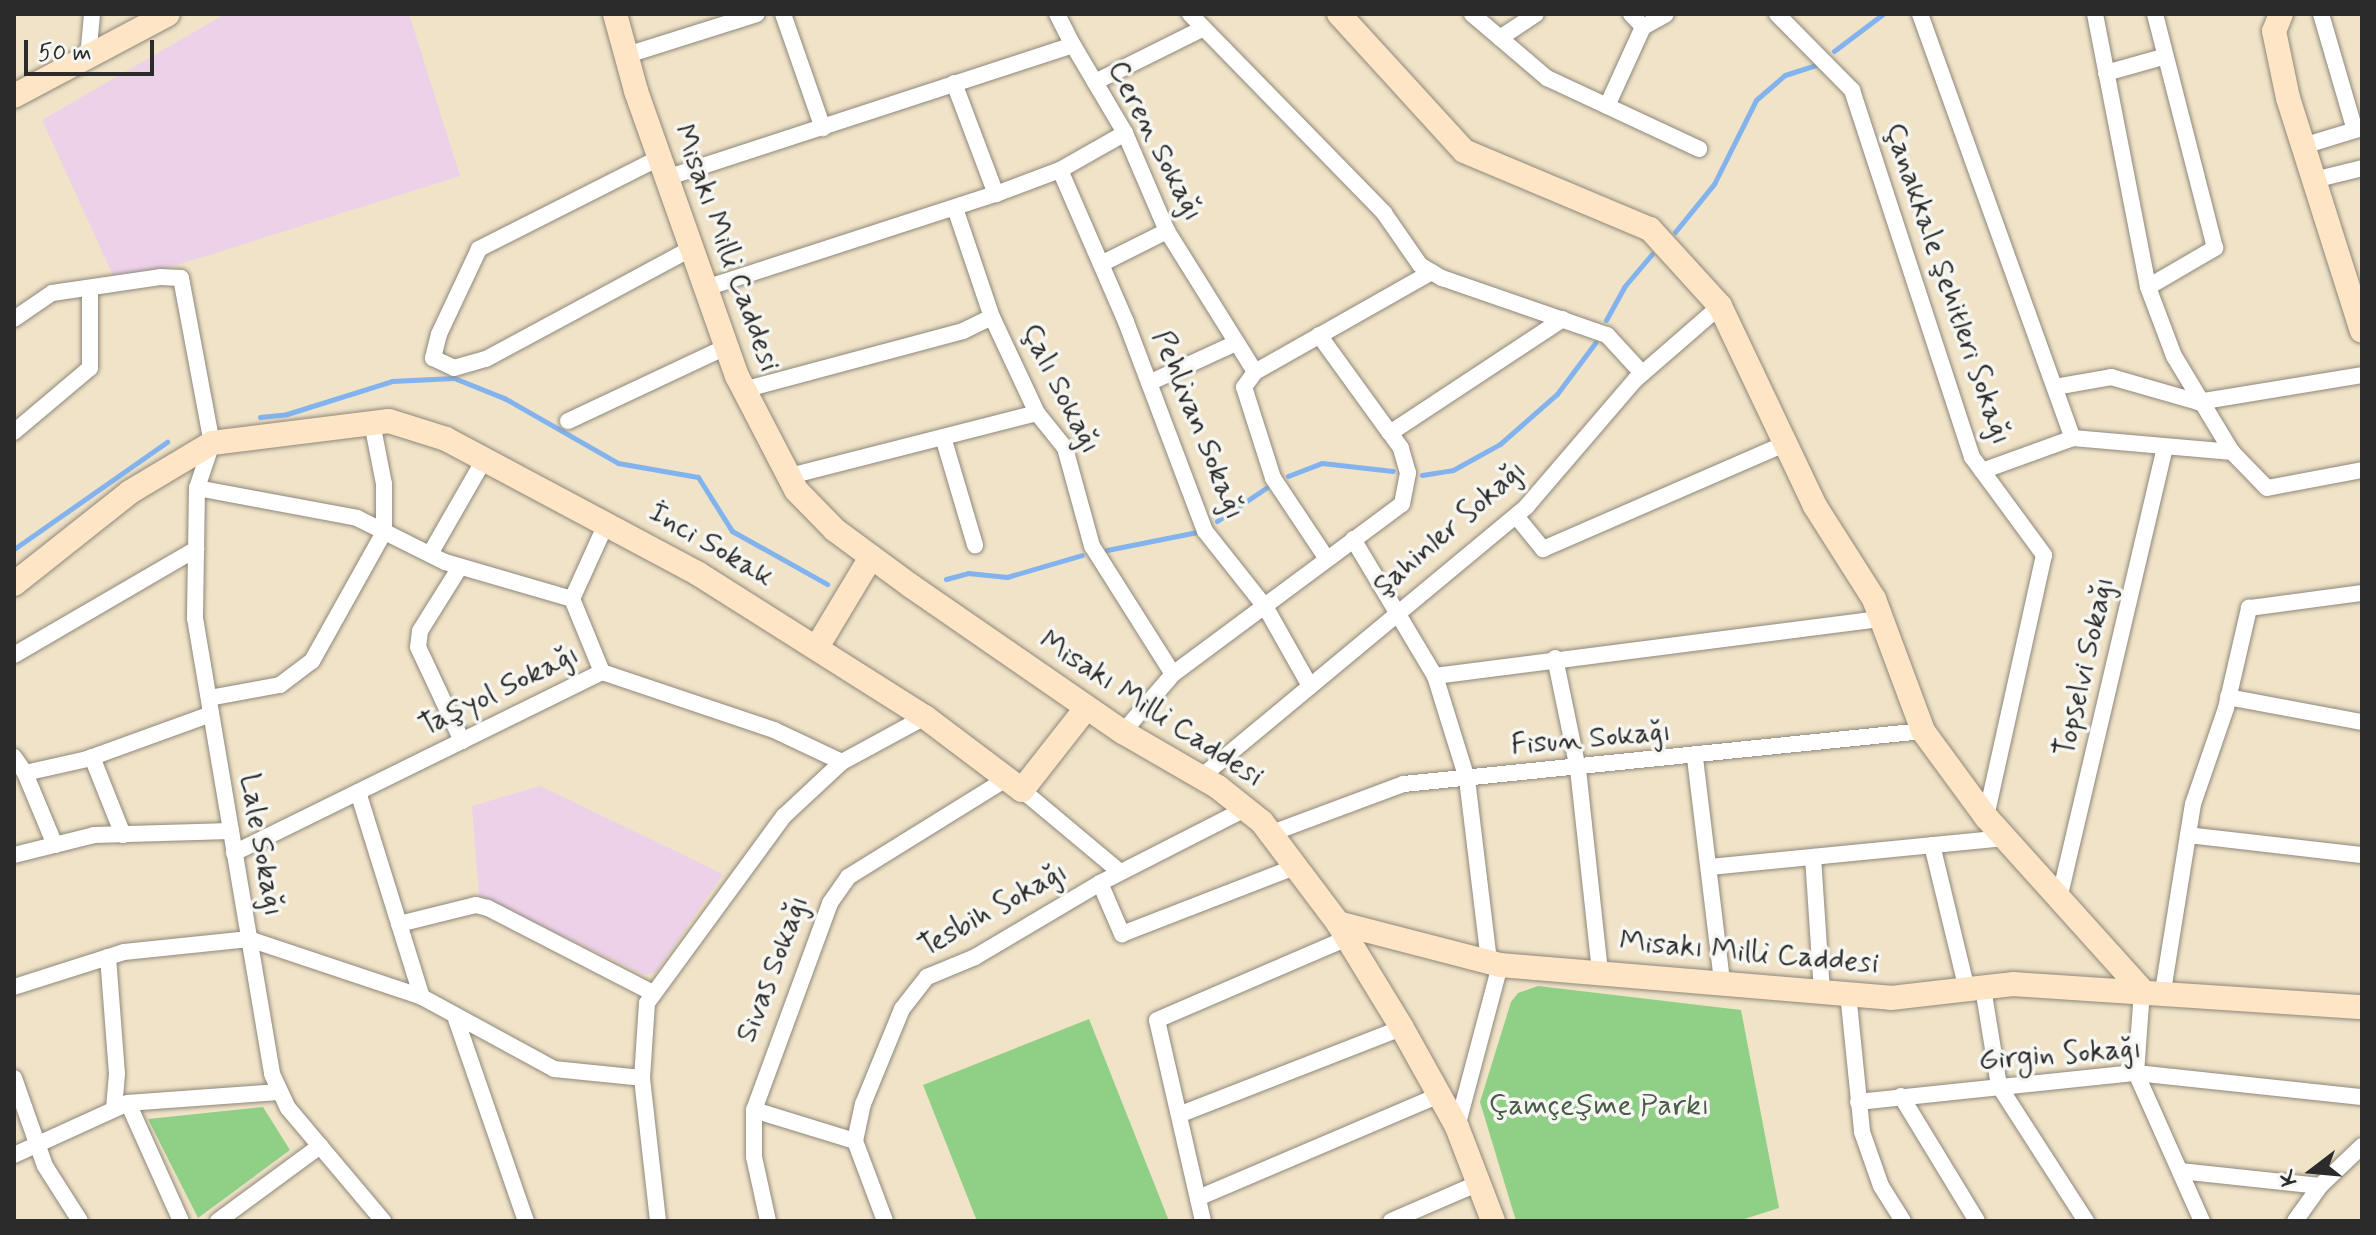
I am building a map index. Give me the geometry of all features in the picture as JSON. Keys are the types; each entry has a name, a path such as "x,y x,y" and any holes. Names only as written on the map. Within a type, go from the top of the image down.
{"street":[{"path":"88,58 92,14"},
{"path":"14,96 168,14"},
{"name":"Misakı Milli Caddesi","path":"615,14 663,168 709,287 726,347 743,390 786,477 825,521 871,557 1123,732 1247,808 1272,833 1342,931 1495,964 1891,998 2013,984 2362,1007"},
{"path":"627,55 757,14"},
{"path":"783,14 823,128"},
{"path":"1057,14 1073,45"},
{"path":"1190,14 1384,213 1420,265 1607,335 1642,373"},
{"path":"1339,14 1464,151 1650,229 1720,306 1784,444 1881,619 1923,731 1986,817 2059,899 2153,991"},
{"path":"1472,14 1547,78 1699,149"},
{"path":"1500,38 1536,14"},
{"path":"1631,14 1643,27"},
{"path":"1607,106 1643,27 1666,14"},
{"name":"Çanakkale Şehitleri Sokağı","path":"1777,14 1852,90 1972,457 2044,555 1986,817"},
{"path":"2095,14 2148,287 2174,356 2198,402 2232,452 2267,488 2362,470"},
{"path":"2148,287 2215,248 2163,57 2155,14"},
{"path":"2281,14 2274,31 2303,146 2362,331"},
{"path":"2303,146 2358,129 2321,14"},
{"path":"1926,15 2073,438"},
{"path":"1095,82 1202,29"},
{"name":"Ceren Sokağı","path":"694,247 486,359 454,368 433,358 439,334 479,249 663,168 823,128 1073,45 1125,133 1167,231 1255,372"},
{"path":"2106,73 2163,57"},
{"path":"954,83 996,194"},
{"path":"709,287 996,194 1060,170 1125,133"},
{"path":"2314,180 2362,168"},
{"name":"Pehlivan Sokağı","path":"1060,170 1149,383 1205,531 1266,608 1310,686"},
{"path":"955,208 992,317"},
{"path":"1101,264 1167,231"},
{"path":"1327,559 1273,478 1244,387 1255,372 1432,272"},
{"path":"14,319 52,293 90,291 160,277 181,278 212,443 130,492 14,584"},
{"path":"14,432 90,368 90,291"},
{"name":"Şahinler Sokağı","path":"1201,777 1516,516 1642,373 1720,306"},
{"name":"Çalı Sokağı","path":"743,390 963,331 992,317 1037,413 1065,448 1092,546 1173,674"},
{"path":"1390,433 1563,319"},
{"path":"1123,732 1173,674 1266,608 1402,504 1408,473 1401,448 1319,335"},
{"path":"1149,383 1236,343"},
{"path":"568,421 726,347"},
{"path":"2055,387 2111,377 2198,402 2362,375"},
{"path":"786,477 1037,413"},
{"path":"25,773 92,757 210,706 280,685 312,661 384,532 384,484 372,423"},
{"name":"İnci Sokak","path":"212,443 372,423 416,426 485,458 607,522 817,647 925,717 1120,872"},
{"path":"943,437 975,545"},
{"path":"1982,471 2073,438 2232,452"},
{"name":"Lale Sokağı","path":"212,443 197,488 195,618 278,1092 383,1221"},
{"path":"1516,516 1543,549 1784,444"},
{"name":"Topselvi Sokağı","path":"2059,899 2165,448"},
{"path":"430,554 485,458"},
{"path":"197,488 326,510 384,532 460,567 572,599"},
{"path":"602,672 572,599 607,522"},
{"path":"1353,539 1394,615 1435,676 1467,779 1495,964 1457,1127"},
{"path":"14,655 196,549"},
{"path":"817,647 871,557"},
{"path":"460,567 420,631 418,647 462,741"},
{"path":"2202,1221 2136,1073 2193,804 2228,697 2249,608 2362,593"},
{"path":"1435,676 1555,658 1881,619"},
{"path":"1555,658 1578,769 1600,973"},
{"name":"Taşyol Sokağı","path":"234,853 602,672 774,730 842,762"},
{"path":"2228,697 2362,722"},
{"name":"Sivas Sokağı","path":"768,1221 754,1157 754,1110 838,889 848,877 1014,785 1087,707"},
{"path":"658,1221 642,1078 641,1040 653,993 784,816 842,762 925,717"},
{"name":"Fisun Sokağı","path":"1272,833 1404,784 1695,758 1923,731"},
{"path":"14,757 25,773 55,845"},
{"path":"92,757 123,835"},
{"path":"1695,758 1722,982"},
{"path":"358,792 422,997"},
{"name":"Tesbih Sokağı","path":"855,1141 863,1104 914,989 1120,872 1247,808"},
{"path":"14,855 55,845 123,835 231,831"},
{"path":"2188,835 2362,855"},
{"path":"1710,867 2005,838"},
{"path":"1932,845 1975,989 1999,1086 2086,1221"},
{"path":"1813,857 1822,991"},
{"path":"1100,883 1122,934 1297,866"},
{"path":"399,924 476,905 488,908 653,993"},
{"path":"1203,1221 1181,1114 1157,1020 1342,931 1402,1028 1437,1096 1457,1127 1493,1221"},
{"path":"14,987 108,957 249,939 422,997 456,1019 554,1069 642,1078"},
{"path":"108,957 121,1106 181,1221"},
{"path":"1848,993 1862,1132 1881,1186 1903,1221"},
{"path":"456,1019 510,1188 526,1221"},
{"path":"1181,1114 1402,1028"},
{"name":"Girgin Sokağı","path":"1858,1102 2136,1073 2362,1097"},
{"path":"14,1078 45,1166 79,1221"},
{"path":"14,1155 36,1141 121,1106 278,1092"},
{"path":"1198,1198 1437,1096"},
{"path":"1901,1096 1977,1221"},
{"path":"754,1110 855,1141 885,1221"},
{"path":"218,1221 320,1146"},
{"path":"2295,1221 2320,1186 2362,1146"},
{"path":"2180,1171 2320,1186"},
{"path":"1391,1221 1479,1183"}],"shaded area":[{"path":"225,14 409,14 460,176 117,284 42,120"},
{"path":"540,786 723,874 656,972 645,975 479,896 472,806"}],"green space":[{"name":"Çamçeşme Parkı","path":"1538,986 1741,1010 1779,1208 1738,1221 1516,1221 1480,1102 1511,1002 1518,993"},
{"path":"1089,1019 1169,1221 977,1221 923,1085"},
{"path":"263,1107 290,1150 198,1218 148,1119"}],"waterway":[{"path":"1834,51 1883,14"},
{"path":"1675,232 1714,184 1756,100 1785,75 1816,65"},
{"path":"1606,320 1624,287 1652,254"},
{"path":"1422,475 1453,470 1500,444 1557,394 1595,343"},
{"path":"260,417 287,414 392,381 454,378 504,398 618,463 698,477 732,531 827,584"},
{"path":"14,549 167,442"},
{"path":"1288,476 1322,463 1393,471"},
{"path":"1217,521 1266,488"},
{"path":"1107,550 1197,532"},
{"path":"946,579 968,573 1007,577 1082,555"}]}
